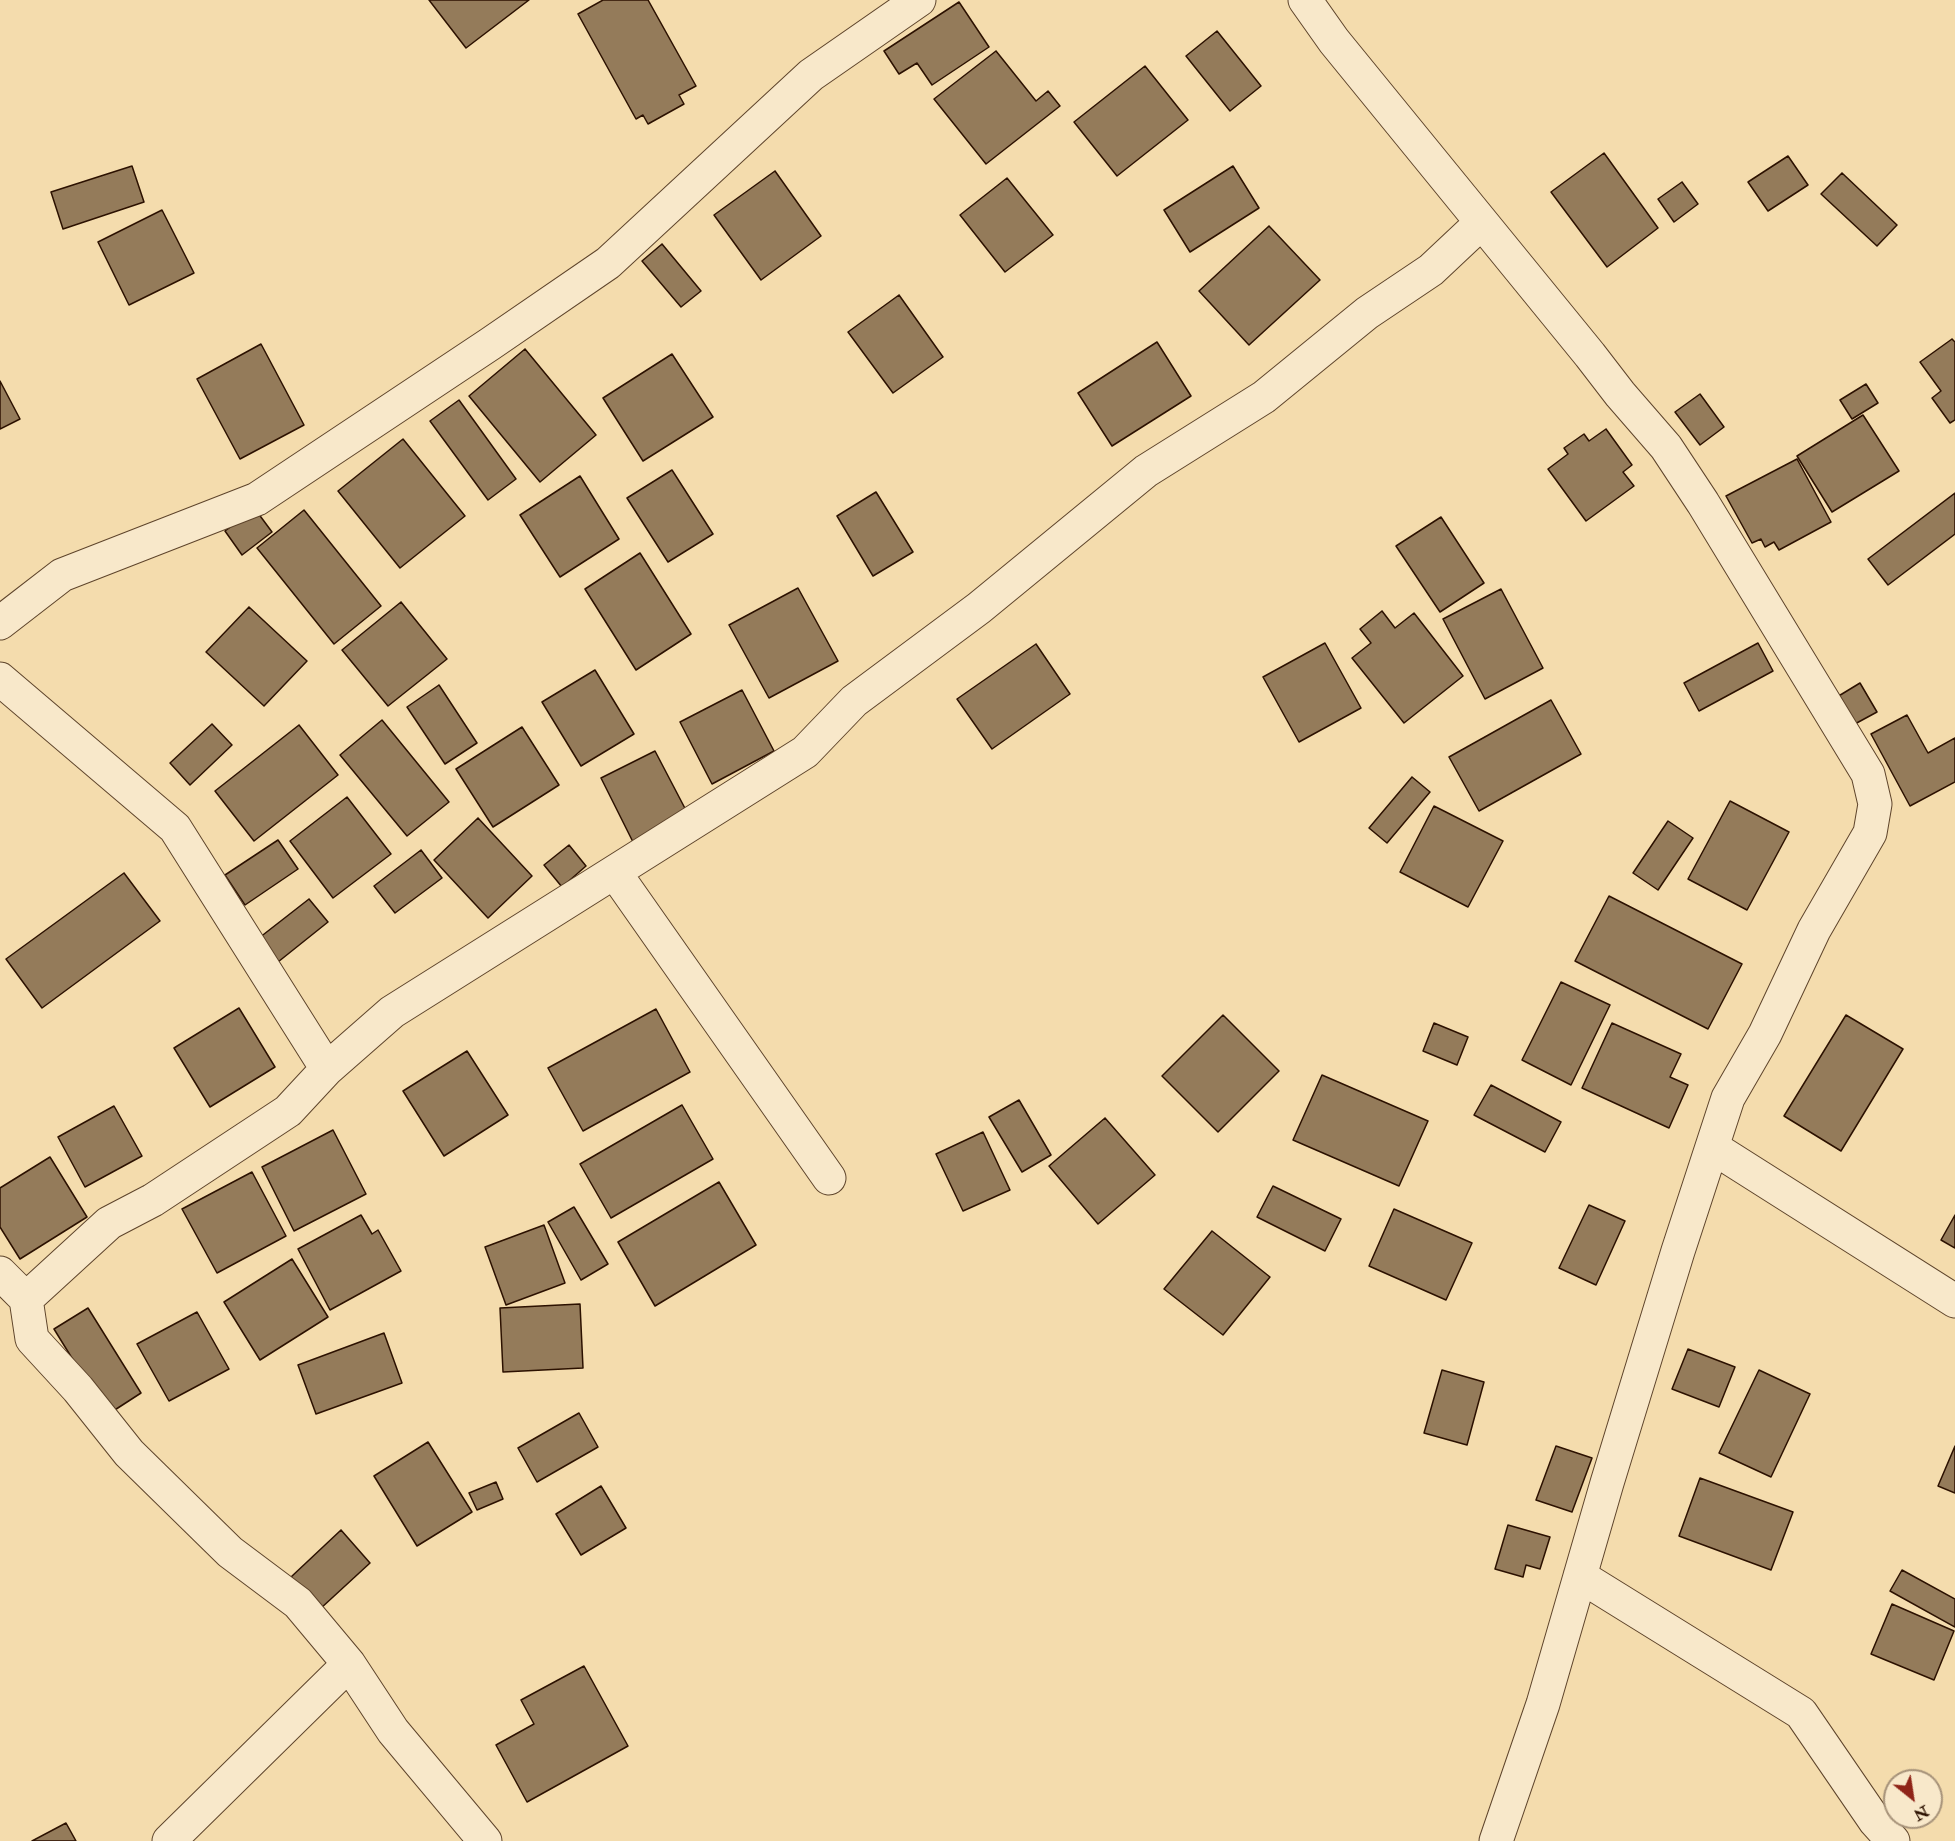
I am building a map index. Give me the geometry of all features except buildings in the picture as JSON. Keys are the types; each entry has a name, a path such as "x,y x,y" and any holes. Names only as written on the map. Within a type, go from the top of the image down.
{"street":[{"path":"0,623 62,575 257,499 490,344 608,263 811,75 919,0"},
{"path":"1305,0 1334,40 1481,223 1666,447 1703,503 1868,774 1875,804 1870,833 1814,930 1765,1034 1728,1098 1674,1262 1543,1704 1496,1841"},
{"path":"26,1299 109,1223 153,1200 288,1111 327,1069 392,1012 806,752 854,701 979,608 1146,471 1264,397 1367,313 1431,270 1481,223"},
{"path":"0,680 175,828 327,1069"},
{"path":"615,873 829,1178"},
{"path":"1712,1147 1955,1301"},
{"path":"0,1273 26,1299 32,1339 78,1389 129,1453 230,1552 298,1603 349,1664 393,1731 485,1841"},
{"path":"1580,1576 1801,1713 1878,1834"},
{"path":"169,1841 349,1664"}]}
